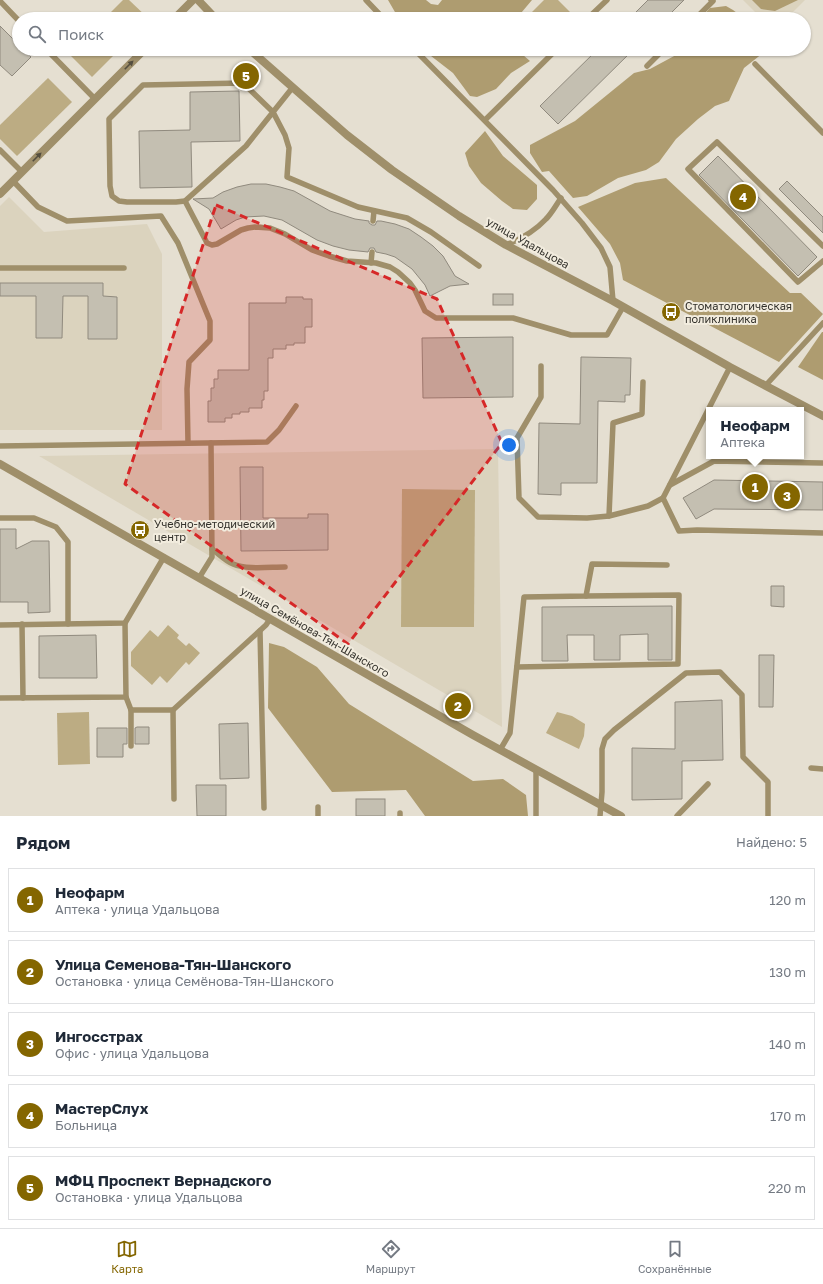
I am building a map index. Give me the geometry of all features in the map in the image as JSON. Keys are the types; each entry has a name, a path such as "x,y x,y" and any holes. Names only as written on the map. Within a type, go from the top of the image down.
{"street":[{"path":"181,12 193,0"},
{"path":"198,0 209,12"},
{"path":"0,194 137,56"},
{"name":"улица Удальцова","path":"257,56 346,135 392,170 459,216 506,245 823,416"},
{"name":"улица Семёнова-Тян-Шанского","path":"0,464 500,750 621,816"}],"lane":[{"path":"366,0 377,12"},
{"path":"595,12 607,0"},
{"path":"702,12 713,1 712,0"},
{"path":"0,1 12,14"},
{"path":"53,56 95,99"},
{"path":"421,56 561,198 601,248 610,267 613,302"},
{"path":"485,120 550,56"},
{"path":"647,66 657,56"},
{"path":"755,64 823,133"},
{"path":"293,87 273,112 246,146 185,201 127,202 119,201 112,196 110,186 109,119 143,85 243,83 273,112 285,135 289,148 287,177 358,207 407,218 431,232 479,266"},
{"path":"823,246 717,142 688,169 798,282 823,261"},
{"path":"0,150 22,172"},
{"path":"13,181 38,207 67,221 161,216 178,243 210,321 210,340 189,362 187,388 188,443"},
{"path":"506,245 532,232 547,219 561,198"},
{"path":"185,201 207,243 212,245 217,244 241,230 248,228 263,227 278,230 312,250 329,256 347,261 371,263 390,267 404,277 415,290 425,311 436,318 513,318 571,335 607,335 623,307"},
{"path":"373,221 374,211"},
{"path":"371,263 372,252"},
{"path":"0,268 124,268"},
{"path":"766,385 823,323"},
{"path":"541,366 541,397 517,438 519,498 538,517 587,518 609,516 648,506 663,498 706,414"},
{"path":"709,407 730,367"},
{"path":"609,516 613,423 642,414 643,382"},
{"path":"0,446 267,442 279,430 296,406"},
{"path":"199,578 212,557 211,443"},
{"path":"669,486 714,460 823,463"},
{"path":"663,498 679,531 697,530 823,533"},
{"path":"0,518 34,518 56,526 68,542 68,624"},
{"path":"212,549 228,561 244,567 284,567"},
{"path":"131,746 131,710 126,697 125,623 164,558"},
{"path":"586,596 592,564 667,565"},
{"path":"500,750 510,733 524,597 679,595 678,664 517,667"},
{"path":"131,710 173,710 260,631 270,618"},
{"path":"0,625 125,623"},
{"path":"22,624 23,698"},
{"path":"260,631 264,808"},
{"path":"600,816 602,792 602,749 606,739 614,730 686,673 720,672 742,695 743,757 768,782 768,816"},
{"path":"0,698 126,697"},
{"path":"173,710 174,799"},
{"path":"811,768 823,769"},
{"path":"536,770 536,816"},
{"path":"677,816 708,784"},
{"path":"318,807 318,816"}],"highlighted area":[{"path":"216,205 437,299 502,443 348,644 125,484"}],"shaded area":[{"path":"123,0 129,0 142,12 111,12"},
{"path":"388,0 426,0 431,4 438,5 442,0 532,0 522,12 395,12"},
{"path":"544,0 558,0 570,12 532,12"},
{"path":"743,0 805,0 793,12 755,12"},
{"path":"752,0 798,0 775,11 761,9"},
{"path":"726,6 736,12 706,12 710,8"},
{"path":"71,56 113,56 92,77"},
{"path":"431,56 524,56 530,61 511,73 496,89 477,97 470,96 453,73"},
{"path":"674,56 759,56 744,68 729,101 715,106 698,119 676,139 659,162 646,170 618,178 587,196 573,198 549,171 542,172 530,153 530,145 575,121 634,73 650,69"},
{"path":"48,78 72,102 17,156 0,139 0,125"},
{"path":"485,131 503,156 537,185 537,199 527,210 513,209 502,201 481,183 469,166 465,153"},
{"path":"666,178 790,293 801,293 823,314 779,362 623,280 620,263 610,244 578,207 635,183"},
{"path":"9,197 44,232 147,224 162,254 162,430 0,430 0,206"},
{"path":"823,332 823,380 798,367"},
{"path":"498,449 502,727 39,456"},
{"path":"402,489 475,490 474,627 401,627"},
{"path":"168,625 179,635 177,638 186,646 189,643 200,653 189,665 186,662 167,683 160,676 152,685 131,666 131,652 150,630 158,637"},
{"path":"269,643 284,647 317,667 349,704 473,781 503,779 526,795 528,816 425,816 406,790 332,792 268,708"},
{"path":"89,712 90,764 58,765 57,713"},
{"path":"557,712 572,716 585,724 584,736 579,749 546,733"}],"building":[{"path":"648,0 684,0 672,12 636,12"},
{"path":"0,26 12,38 12,56 31,57 12,76 0,65"},
{"path":"591,56 627,56 558,124 540,106"},
{"path":"239,91 240,141 191,142 192,187 140,188 139,131 190,130 190,92"},
{"path":"718,156 817,257 798,276 699,175"},
{"path":"787,181 823,217 823,233 779,189"},
{"path":"251,184 266,184 294,191 330,211 355,219 369,221 372,225 375,225 377,221 381,221 409,229 433,246 443,256 455,276 469,284 450,286 430,296 425,285 412,269 395,257 376,252 374,248 370,248 368,252 349,250 333,246 317,240 282,220 264,216 245,217 236,220 221,229 209,209 193,199 213,198 223,192"},
{"path":"0,283 103,283 103,296 117,297 117,339 88,339 88,296 63,296 62,338 36,338 36,296 0,296"},
{"path":"493,294 513,294 513,305 493,305"},
{"path":"286,297 303,297 303,299 312,299 312,327 305,327 305,343 286,345 286,349 273,349 273,358 268,358 268,391 264,391 262,408 249,408 249,412 232,414 232,418 225,418 225,422 208,422 208,401 211,401 211,388 214,388 214,379 218,379 218,370 249,370 249,303 286,303"},
{"path":"513,337 513,397 423,398 422,338"},
{"path":"581,357 631,358 630,395 625,395 625,402 598,401 597,483 561,483 561,495 538,494 539,423 580,424"},
{"path":"240,467 263,467 263,518 308,518 308,514 328,514 328,550 241,551"},
{"path":"714,480 823,482 823,510 714,509 696,519 683,498"},
{"path":"0,529 16,529 16,549 32,541 49,541 50,612 28,613 28,602 0,602"},
{"path":"771,586 784,586 784,607 771,606"},
{"path":"672,606 672,660 648,660 648,634 620,635 620,660 594,660 594,635 567,635 568,661 542,661 542,607"},
{"path":"96,635 97,678 39,678 39,636"},
{"path":"759,655 774,655 773,707 759,707"},
{"path":"722,700 723,760 682,761 682,799 632,800 632,748 675,749 675,702"},
{"path":"248,723 249,778 220,779 219,724"},
{"path":"149,727 149,744 135,744 135,728"},
{"path":"97,728 127,728 127,744 123,744 123,757 97,757"},
{"path":"196,785 226,785 226,816 197,816"},
{"path":"356,799 385,799 385,816 356,816"}],"place":[{"name":"МФЦ Проспект Вернадского","path":"246,76"},
{"name":"МастерСлух","path":"743,197"},
{"name":"Стоматологическая поликлиника","path":"671,312"},
{"name":"Неофарм","path":"755,487"},
{"name":"Ингосстрах","path":"787,496"},
{"name":"Учебно-методический центр","path":"140,530"},
{"name":"Улица Семенова-Тян-Шанского","path":"458,706"}]}
